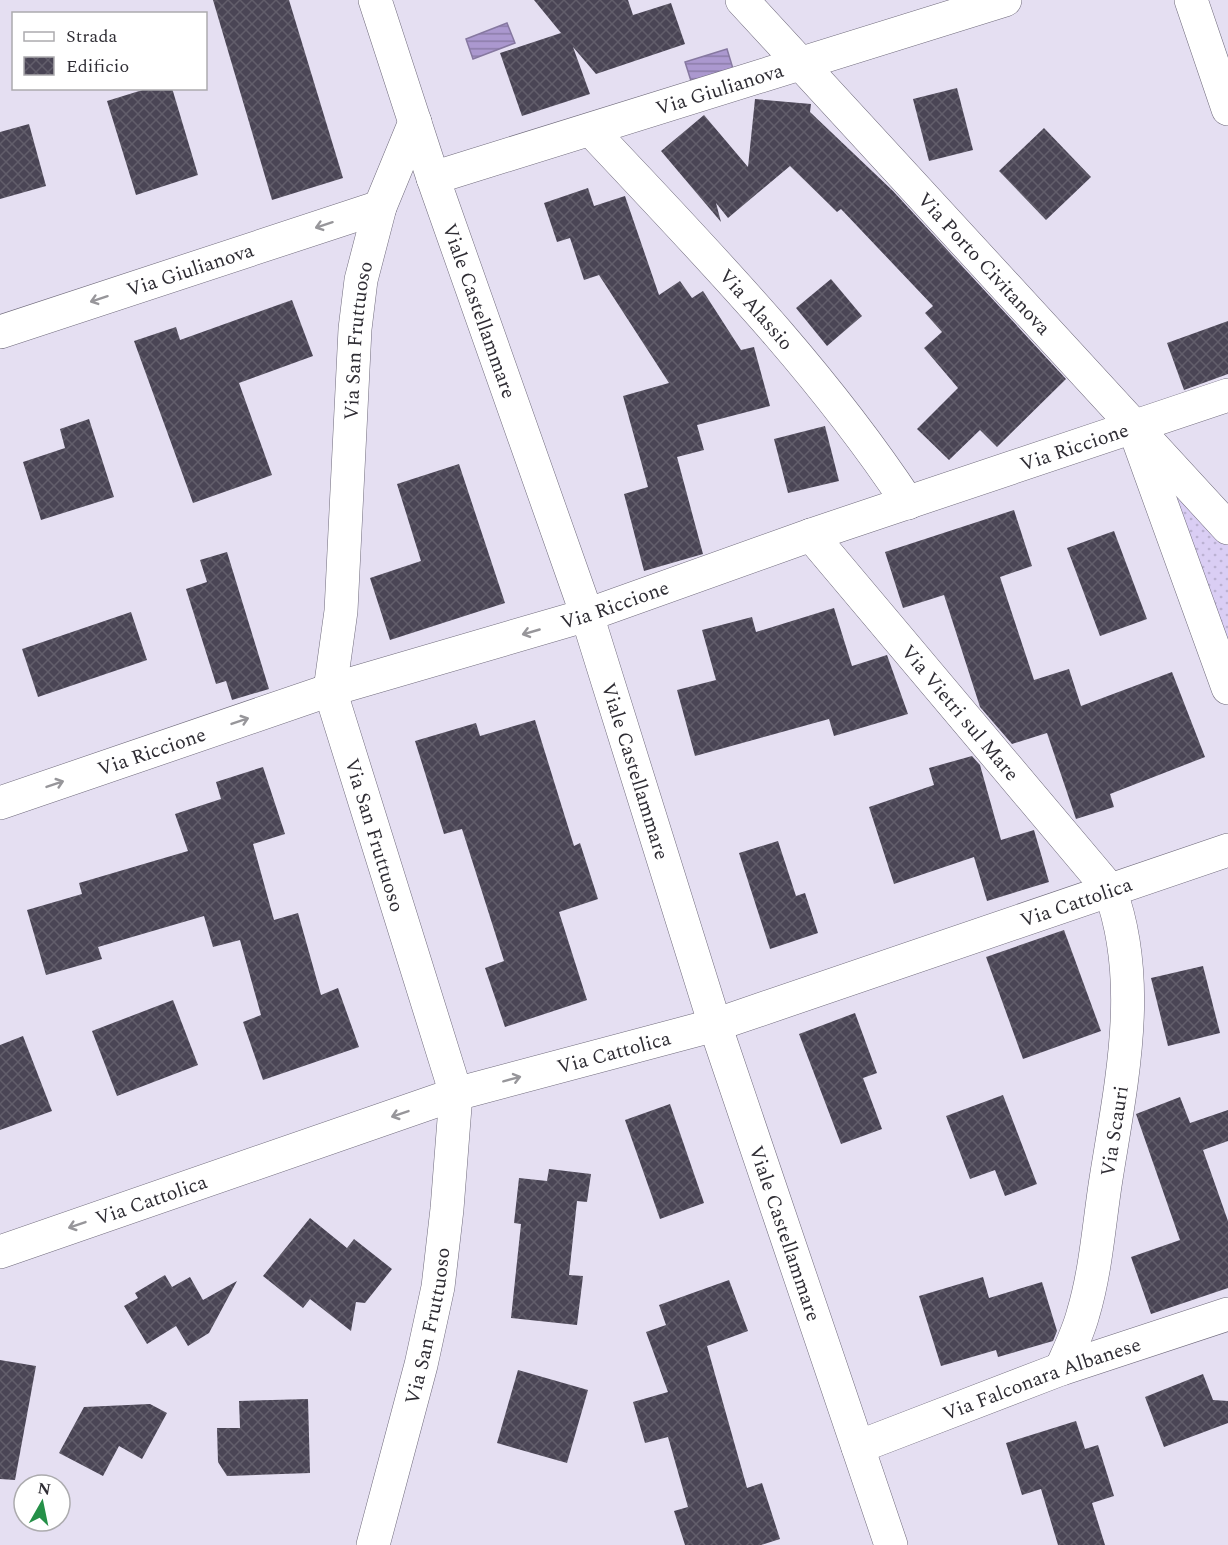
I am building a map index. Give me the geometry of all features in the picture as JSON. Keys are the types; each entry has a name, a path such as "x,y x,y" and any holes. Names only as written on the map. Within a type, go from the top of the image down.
{"street":[{"name":"Viale Castellammare","path":"375,0 433,178 587,615 715,1025 891,1545"},
{"name":"Via Porto Civitanova","path":"742,0 1228,528"},
{"name":"Via Giulianova","path":"433,178 1005,0"},
{"path":"1191,0 1228,109"},
{"name":"Via San Fruttuoso","path":"373,1545 421,1365 438,1287 456,1094 330,690 344,563 355,330 361,280 380,207 415,122"},
{"name":"Via Alassio","path":"591,130 805,362 877,456 908,503"},
{"name":"Via Giulianova","path":"0,332 380,207"},
{"name":"Via Riccione","path":"0,803 330,690 587,615 811,535 1228,395"},
{"path":"1133,425 1228,688"},
{"name":"Via Vietri sul Mare","path":"811,535 1110,890"},
{"name":"Via Cattolica","path":"0,1252 456,1094 715,1025 1228,850"},
{"name":"Via Scauri","path":"1061,1369 1077,1333 1088,1296 1123,1074 1127,1027 1126,955 1117,910 1110,890"},
{"name":"Via Falconara Albanese","path":"858,1447 1061,1369 1228,1314"}],"shaded area":[{"path":"507,23 515,43 473,59 466,39"},
{"path":"727,49 734,72 692,84 685,62"},
{"path":"1155,463 1228,543 1228,648"}],"building":[{"path":"213,0 289,0 343,178 272,200"},
{"path":"534,0 628,0 633,15 671,3 685,44 596,74 573,47 590,94 522,116 500,53 561,33"},
{"path":"957,88 973,150 929,161 913,99"},
{"path":"143,90 173,90 198,175 136,195 107,101"},
{"path":"755,99 811,104 810,112 893,191 1066,379 997,447 980,430 949,460 917,429 958,388 924,348 942,332 925,313 933,306 841,209 837,212 790,166 728,218 716,203 721,222 661,151 704,115 748,167"},
{"path":"29,124 46,186 0,199 0,132"},
{"path":"1044,128 1091,177 1046,220 999,171"},
{"path":"588,188 594,206 625,196 659,295 680,281 692,298 703,291 741,350 754,347 770,406 697,425 704,450 677,457 703,554 644,571 624,494 648,487 623,396 669,383 599,275 584,280 570,238 557,242 544,203"},
{"path":"831,279 862,316 827,346 796,308"},
{"path":"292,300 313,356 239,383 272,475 193,503 134,341 176,327 180,340"},
{"path":"1228,321 1228,374 1184,390 1167,343"},
{"path":"89,419 114,497 41,520 23,462 65,448 60,429"},
{"path":"825,426 839,481 788,493 774,439"},
{"path":"459,464 505,603 390,640 370,578 421,561 397,484"},
{"path":"1014,510 1032,566 1000,577 1034,680 1069,669 1081,706 1172,672 1205,757 1110,794 1114,807 1076,819 1047,733 1012,744 980,707 944,595 903,608 885,552"},
{"path":"1114,531 1147,619 1100,636 1067,548"},
{"path":"227,552 269,689 232,700 226,681 216,684 186,589 207,582 200,560"},
{"path":"834,608 852,666 887,655 908,714 834,736 829,719 695,756 677,690 716,680 702,630 752,617 756,632"},
{"path":"131,612 147,660 38,697 22,649"},
{"path":"535,720 574,846 580,843 598,899 559,912 587,1000 505,1027 485,968 504,961 462,829 444,834 415,741 476,723 480,736"},
{"path":"972,756 980,765 1001,840 1034,830 1049,882 987,901 974,857 894,884 869,807 934,785 929,768"},
{"path":"263,767 285,834 253,844 274,920 298,913 321,995 338,988 359,1047 263,1080 243,1022 261,1015 240,940 213,947 204,916 98,947 102,959 46,975 27,910 82,894 79,883 188,851 175,814 221,799 216,782"},
{"path":"778,841 796,896 805,893 818,933 770,949 739,853"},
{"path":"1064,930 1101,1031 1023,1059 986,957"},
{"path":"1203,966 1220,1033 1168,1046 1151,978"},
{"path":"173,1000 198,1065 117,1096 92,1031"},
{"path":"855,1013 877,1073 863,1078 882,1129 841,1144 799,1034"},
{"path":"23,1036 52,1111 0,1130 0,1045"},
{"path":"1003,1095 1037,1184 1005,1196 995,1170 970,1179 946,1116"},
{"path":"1180,1097 1190,1123 1228,1110 1228,1141 1203,1150 1228,1221 1228,1288 1151,1314 1131,1257 1180,1240 1136,1114"},
{"path":"670,1104 704,1203 660,1219 625,1120"},
{"path":"549,1169 591,1174 587,1202 577,1201 569,1275 583,1276 577,1325 511,1318 521,1224 514,1223 519,1178 547,1181"},
{"path":"310,1218 347,1248 354,1239 392,1269 365,1303 356,1302 351,1331 310,1299 303,1308 263,1276"},
{"path":"165,1275 172,1287 190,1277 203,1300 237,1281 209,1333 188,1346 176,1326 147,1344 124,1306 138,1298 135,1293"},
{"path":"983,1277 989,1298 1042,1282 1057,1331 1053,1341 998,1357 996,1350 941,1366 919,1296"},
{"path":"729,1280 748,1331 707,1346 747,1488 762,1483 780,1539 761,1545 685,1545 674,1511 688,1507 668,1437 645,1443 633,1402 668,1392 646,1332 666,1325 659,1305"},
{"path":"0,1360 36,1366 16,1473 12,1473 12,1480 0,1479"},
{"path":"518,1370 588,1390 567,1463 497,1443"},
{"path":"1203,1374 1213,1400 1228,1401 1228,1423 1164,1447 1145,1397"},
{"path":"308,1399 310,1473 227,1476 218,1462 217,1428 240,1428 239,1401"},
{"path":"150,1404 167,1413 142,1459 119,1446 103,1476 59,1453 84,1407"},
{"path":"1076,1421 1085,1449 1098,1445 1114,1496 1092,1503 1105,1545 1058,1545 1041,1489 1022,1495 1006,1443"}]}
